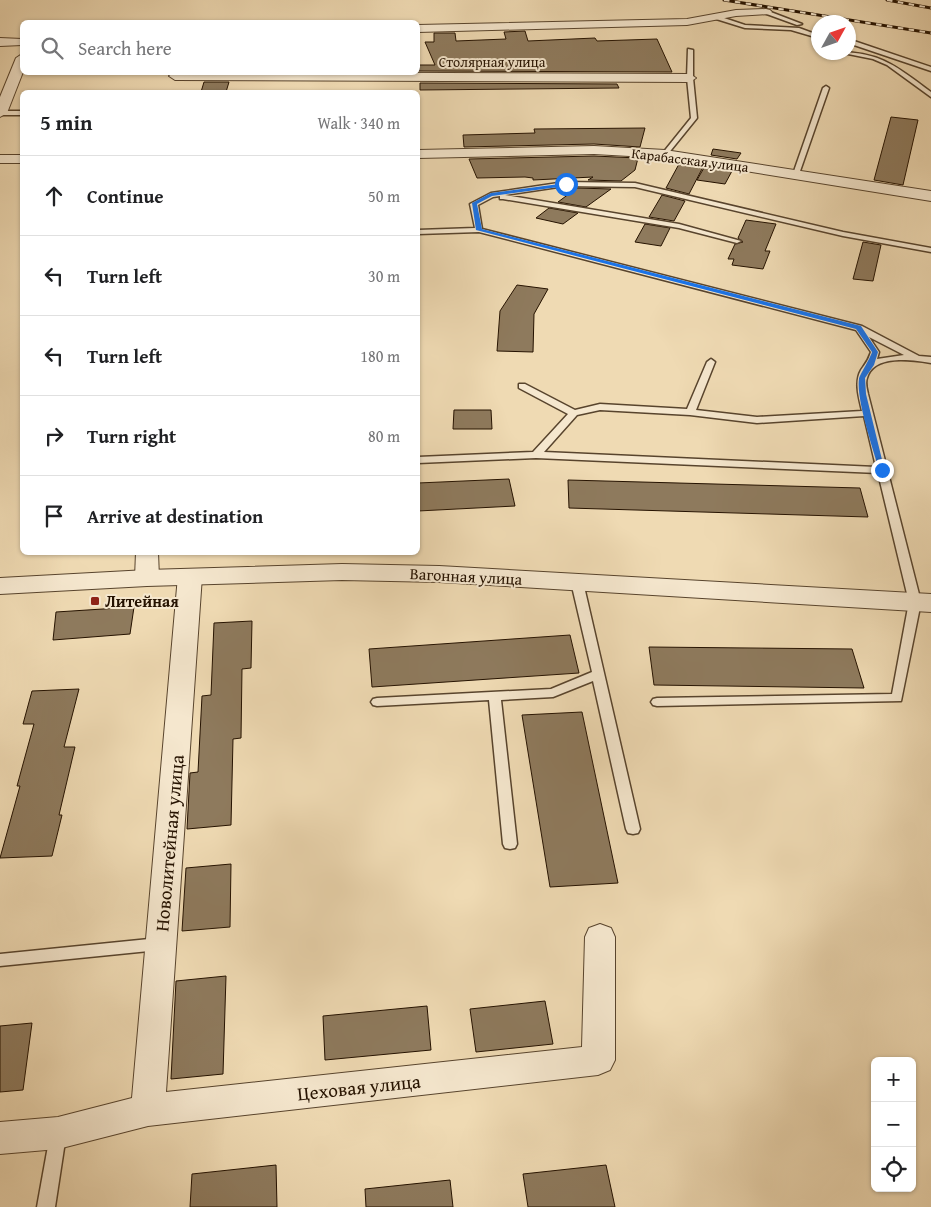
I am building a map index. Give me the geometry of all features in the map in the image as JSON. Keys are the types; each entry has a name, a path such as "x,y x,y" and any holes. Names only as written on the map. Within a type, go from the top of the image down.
{"street":[{"path":"757,0 766,12"},
{"path":"420,29 687,22 766,12"},
{"path":"0,42 20,42"},
{"path":"0,110 20,63"},
{"name":"Столярная улица","path":"175,79 690,78"},
{"name":"Карабасская улица","path":"420,154 594,150 666,154 931,196"},
{"path":"0,159 20,159"},
{"name":"Вагонная улица","path":"0,586 147,565 190,576 361,572 439,574 923,602"},
{"name":"Новолитейная улица","path":"148,1110 190,576"},
{"name":"Цеховая улица","path":"0,1138 58,1133 148,1110 598,1060 600,936"}],"lane":[{"path":"766,12 811,31"},
{"path":"715,17 748,27 793,28 811,31"},
{"path":"856,44 931,69"},
{"path":"666,154 694,118 690,78 690,50"},
{"path":"883,53 889,64"},
{"path":"856,55 874,58 889,64 931,95"},
{"path":"796,174 826,88"},
{"path":"0,110 20,113"},
{"path":"479,230 474,204 491,195 566,184 635,185 843,234 931,250"},
{"path":"491,195 679,226 736,241"},
{"path":"420,232 479,230 859,328 915,357"},
{"path":"657,702 897,698 923,602 882,470 863,394 862,378 871,365 875,352 859,328"},
{"path":"871,365 890,357 915,357 931,360"},
{"path":"690,412 710,362"},
{"path":"522,386 574,413"},
{"path":"536,454 574,413 600,407 690,412 757,420 868,413"},
{"path":"420,460 536,454 882,470"},
{"path":"577,582 633,828"},
{"path":"377,702 553,693 598,674"},
{"path":"495,696 510,844"},
{"path":"0,960 161,944"},
{"path":"46,1207 58,1133"}],"building":[{"path":"525,31 528,41 595,38 597,41 657,39 672,72 420,71 420,65 435,65 425,42 434,42 434,33 455,33 456,41 506,39 504,32"},
{"path":"204,82 229,82 227,90 202,90"},
{"path":"420,83 617,84 619,88 420,90"},
{"path":"891,117 918,120 903,185 874,180"},
{"path":"645,128 640,147 594,144 464,147 463,135 535,133 534,129"},
{"path":"713,149 741,153 737,159 711,155"},
{"path":"594,156 638,158 635,170 621,181 588,180 593,177 533,180 533,178 525,177 477,178 469,159"},
{"path":"679,164 703,167 689,194 666,188"},
{"path":"705,166 732,171 725,184 697,180"},
{"path":"577,188 611,189 586,207 558,202"},
{"path":"662,195 685,201 674,221 649,217"},
{"path":"549,208 578,213 563,224 536,218"},
{"path":"746,220 776,224 765,251 770,251 763,269 732,265 734,259 728,259 735,244 743,242 738,238"},
{"path":"645,224 670,228 661,246 635,242"},
{"path":"863,242 881,245 873,281 853,279"},
{"path":"517,285 548,289 534,314 533,352 497,351 500,311"},
{"path":"454,410 491,410 492,429 453,429"},
{"path":"509,479 515,506 420,511 420,483"},
{"path":"568,480 860,488 868,517 569,508"},
{"path":"134,607 130,634 53,640 56,612"},
{"path":"252,621 251,668 242,669 241,738 233,739 231,825 187,829 190,773 198,772 202,696 211,695 214,623"},
{"path":"570,635 579,673 372,687 369,649"},
{"path":"649,647 852,649 864,688 654,685"},
{"path":"79,689 64,747 75,747 59,815 62,815 52,856 0,858 20,786 17,786 34,724 23,724 32,691"},
{"path":"582,712 618,883 550,887 522,715"},
{"path":"231,864 230,927 182,931 186,868"},
{"path":"226,976 223,1074 171,1079 176,981"},
{"path":"545,1001 553,1044 476,1052 470,1009"},
{"path":"427,1006 431,1050 325,1060 323,1016"},
{"path":"32,1023 23,1090 0,1092 0,1026"},
{"path":"276,1165 277,1207 190,1207 192,1174"},
{"path":"606,1165 615,1207 528,1207 523,1174"},
{"path":"450,1180 453,1207 366,1207 365,1189"}],"railway":[{"path":"724,0 931,33"},
{"path":"887,0 931,8"}],"place":[{"name":"Литейная","path":"95,601"}],"route":[{"path":"566,184 491,195 474,204 479,230 859,328 875,352 871,365 862,378 863,394 882,470"}]}
